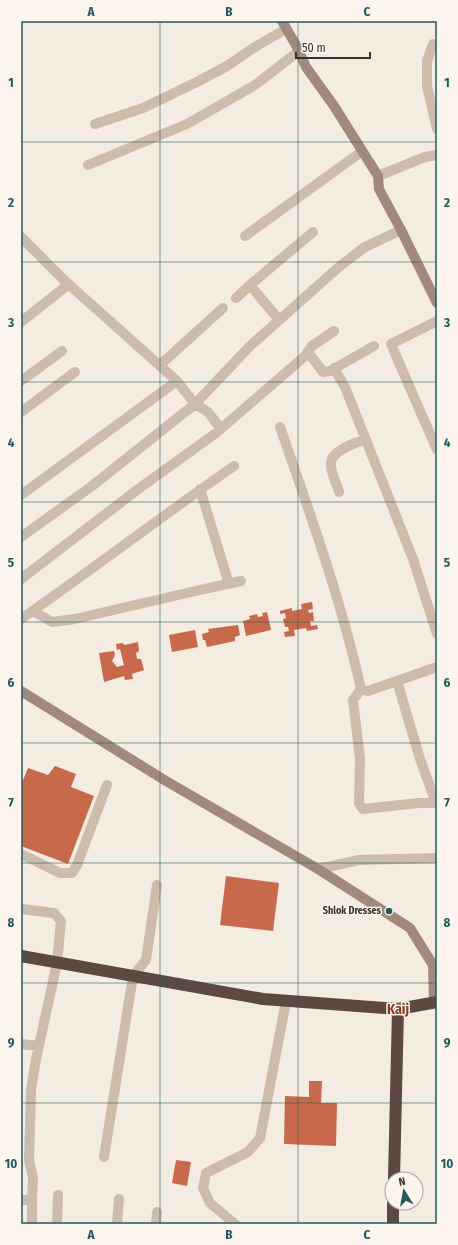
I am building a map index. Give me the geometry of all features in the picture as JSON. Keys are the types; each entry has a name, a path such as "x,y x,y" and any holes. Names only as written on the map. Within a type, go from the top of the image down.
{"highway":[{"path":"21,956 263,999 398,1009 436,1002"},
{"path":"394,1171 398,1009"},
{"path":"393,1211 393,1224"}],"street":[{"path":"95,124 143,108 199,81 227,66 284,25 299,51 306,67 334,106 361,152 378,176 379,189 437,303"},
{"path":"433,44 427,61 427,86 437,129"},
{"path":"88,165 187,124 255,85 299,51"},
{"path":"245,236 361,152"},
{"path":"378,176 425,157 437,155"},
{"path":"21,537 92,486 195,404 250,346 340,266 365,247 401,230"},
{"path":"236,298 313,232"},
{"path":"21,237 69,284 178,381 195,404 208,412 221,429"},
{"path":"21,322 69,284"},
{"path":"250,285 279,320"},
{"path":"160,365 223,308"},
{"path":"437,321 391,344 437,450"},
{"path":"21,579 137,490 221,429 308,352 312,346 334,331"},
{"path":"308,352 323,372 330,371 374,346"},
{"path":"21,381 62,351"},
{"path":"334,368 345,387 413,559 437,634"},
{"path":"21,412 75,372"},
{"path":"21,495 178,381"},
{"path":"280,427 314,526 340,609 361,689"},
{"path":"339,492 330,466 331,459 344,448 366,439"},
{"path":"21,619 83,576 200,489 234,466"},
{"path":"200,489 229,584"},
{"path":"33,611 52,622 75,620 241,581"},
{"path":"361,689 368,691 437,667"},
{"path":"361,689 353,700 360,759 359,803 363,809 418,803 437,803 420,759 397,681"},
{"path":"21,691 166,781 318,869 410,928 433,965 436,1002"},
{"path":"21,854 60,873 72,873 77,864 107,785"},
{"path":"318,869 359,860 437,858"},
{"path":"104,1157 133,976 146,960 157,884"},
{"path":"21,909 54,913 61,921 57,963 31,1090 29,1160 34,1178 32,1224"},
{"path":"235,1224 210,1203 203,1188 206,1173 248,1152 260,1138 286,1001"},
{"path":"21,1044 39,1046"},
{"path":"57,1224 58,1195"},
{"path":"21,1200 32,1198"},
{"path":"117,1224 119,1199"},
{"path":"156,1224 157,1212"}],"building":[{"path":"312,602 313,609 308,610 309,613 313,612 314,621 310,621 311,626 317,625 318,629 307,631 306,628 294,630 295,636 285,637 284,632 289,631 288,627 285,627 283,619 286,618 285,613 280,614 280,611 292,608 292,611 302,609 301,604"},
{"path":"267,612 271,630 246,636 243,621 250,619 249,616 257,614 258,617 263,616 262,613"},
{"path":"238,625 240,635 235,637 235,641 207,647 205,640 203,640 202,634 209,632 208,629"},
{"path":"195,630 198,647 172,652 169,635"},
{"path":"138,642 139,651 136,653 137,659 141,659 144,670 132,674 133,679 125,680 124,676 104,682 99,653 114,651 115,655 112,661 117,667 124,665 120,649 117,650 116,644 123,643 124,645"},
{"path":"55,766 76,774 71,787 94,796 68,864 21,846 21,785 28,768 48,775"},
{"path":"226,876 279,883 273,931 220,925"},
{"path":"309,1081 322,1081 321,1103 337,1103 336,1146 284,1144 285,1096 309,1097"},
{"path":"176,1160 191,1162 187,1186 172,1183"}],"place":[{"name":"Shlok Dresses","path":"389,911"}],"district":[{"name":"Kaij","path":"398,1009"}]}
